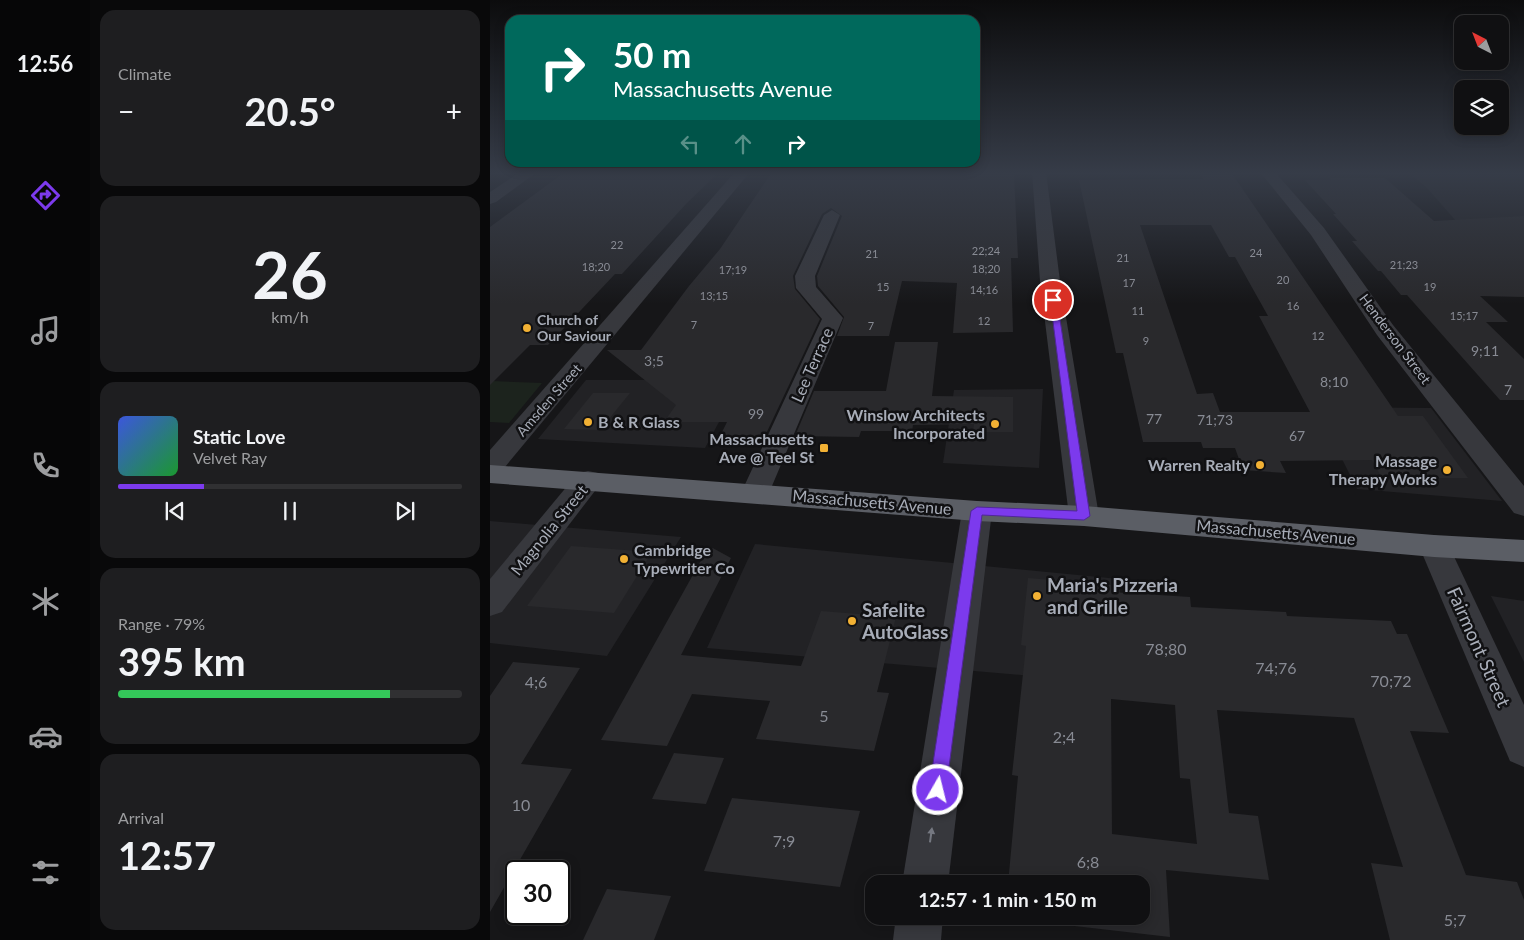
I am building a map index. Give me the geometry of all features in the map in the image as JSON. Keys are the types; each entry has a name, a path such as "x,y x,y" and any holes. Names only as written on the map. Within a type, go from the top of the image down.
{"highway":[{"name":"Massachusetts Avenue","path":"490,474 977,511 1084,516 1524,552"}],"street":[{"name":"Amsden Street","path":"490,467 706,216"},
{"name":"Lee Terrace","path":"755,493 833,318 806,288 805,276 832,216"},
{"path":"1043,216 1050,281 1084,516"},
{"name":"Henderson Street","path":"1304,216 1318,232 1385,330 1524,506"},
{"name":"Magnolia Street","path":"490,603 588,480"},
{"path":"926,875 977,511"},
{"name":"Fairmont Street","path":"1434,546 1524,748"},
{"path":"917,940 919,925"}],"shaded area":[{"path":"1452,216 1524,216 1524,266 1457,222"},
{"path":"748,368 705,448 538,439 586,380 676,380"},
{"path":"492,381 542,383 509,423 490,422 490,384"},
{"path":"1043,389 1039,468 943,463 954,390"},
{"path":"1316,407 1431,408 1502,501 1357,489"},
{"path":"490,521 681,537 607,656 490,643"},
{"path":"755,544 1119,579 1125,684 707,648"},
{"path":"1491,596 1524,601 1524,662"}],"building":[{"path":"505,216 675,216 622,274 615,274 548,345 530,345 490,385 490,227"},
{"path":"742,216 821,216 793,276 795,289 820,319 765,436 720,436 727,422 664,422 676,405 607,350 641,350 689,286 720,249"},
{"path":"842,216 1016,216 1018,258 1011,258 1013,332 953,333 957,283 902,281 889,336 837,336 844,317 818,286 817,276"},
{"path":"1087,216 1261,216 1398,416 1423,416 1468,478 1382,478 1372,460 1280,461 1286,473 1243,470 1235,448 1203,448 1201,442 1143,442 1123,353 1116,353","holes":["1140,225 1211,225 1229,257 1235,257 1268,316 1259,316 1310,412 1220,412 1213,393 1197,394"]},
{"path":"1335,216 1428,216 1434,221 1524,216 1524,297 1480,296 1508,322 1486,322 1524,359 1524,400 1500,400 1407,295 1401,295 1352,241 1357,241"},
{"path":"895,342 938,342 932,396 1013,397 1013,432 973,432 974,424 913,425 912,431 861,431 859,437 795,436 814,391 886,391"},
{"path":"593,393 630,393 600,430 564,429"},
{"path":"571,546 652,552 614,613 527,606"},
{"path":"709,546 731,558 681,655 801,666 821,611 896,617 877,692 889,693 874,751 756,739 770,701 692,694 667,746 601,740"},
{"path":"1028,578 1111,585 1111,592 1190,597 1191,607 1286,612 1287,616 1391,621 1397,634 1407,634 1449,733 1410,731 1466,875 1517,882 1524,900 1524,940 1390,940 1371,863 1403,867 1354,718 1217,710 1229,813 1258,816 1269,880 1166,870 1170,937 1066,925 1150,925 1150,875 1009,875 1018,776 1012,775 1026,646 1021,645","holes":["1111,699 1175,705 1180,778 1190,779 1197,844 1112,834"]},
{"path":"513,662 580,668 521,764 572,769 520,860 505,860 505,886 490,912 490,696"},
{"path":"674,753 724,758 706,804 652,799"},
{"path":"732,798 860,811 840,887 704,871"},
{"path":"607,889 671,896 654,940 583,940"}],"place":[{"name":"Church of Our Saviour","path":"527,328"},
{"name":"B & R Glass","path":"588,422"},
{"name":"Winslow Architects Incorporated","path":"995,424"},
{"name":"Massachusetts Ave @ Teel St","path":"824,448"},
{"name":"Warren Realty","path":"1260,465"},
{"name":"Massage Therapy Works","path":"1447,470"},
{"name":"Cambridge Typewriter Co","path":"624,559"},
{"name":"Maria's Pizzeria and Grille","path":"1037,596"},
{"name":"Safelite AutoGlass","path":"852,621"}],"route":[{"path":"938,790 977,511 1084,516 1053,300"}]}
